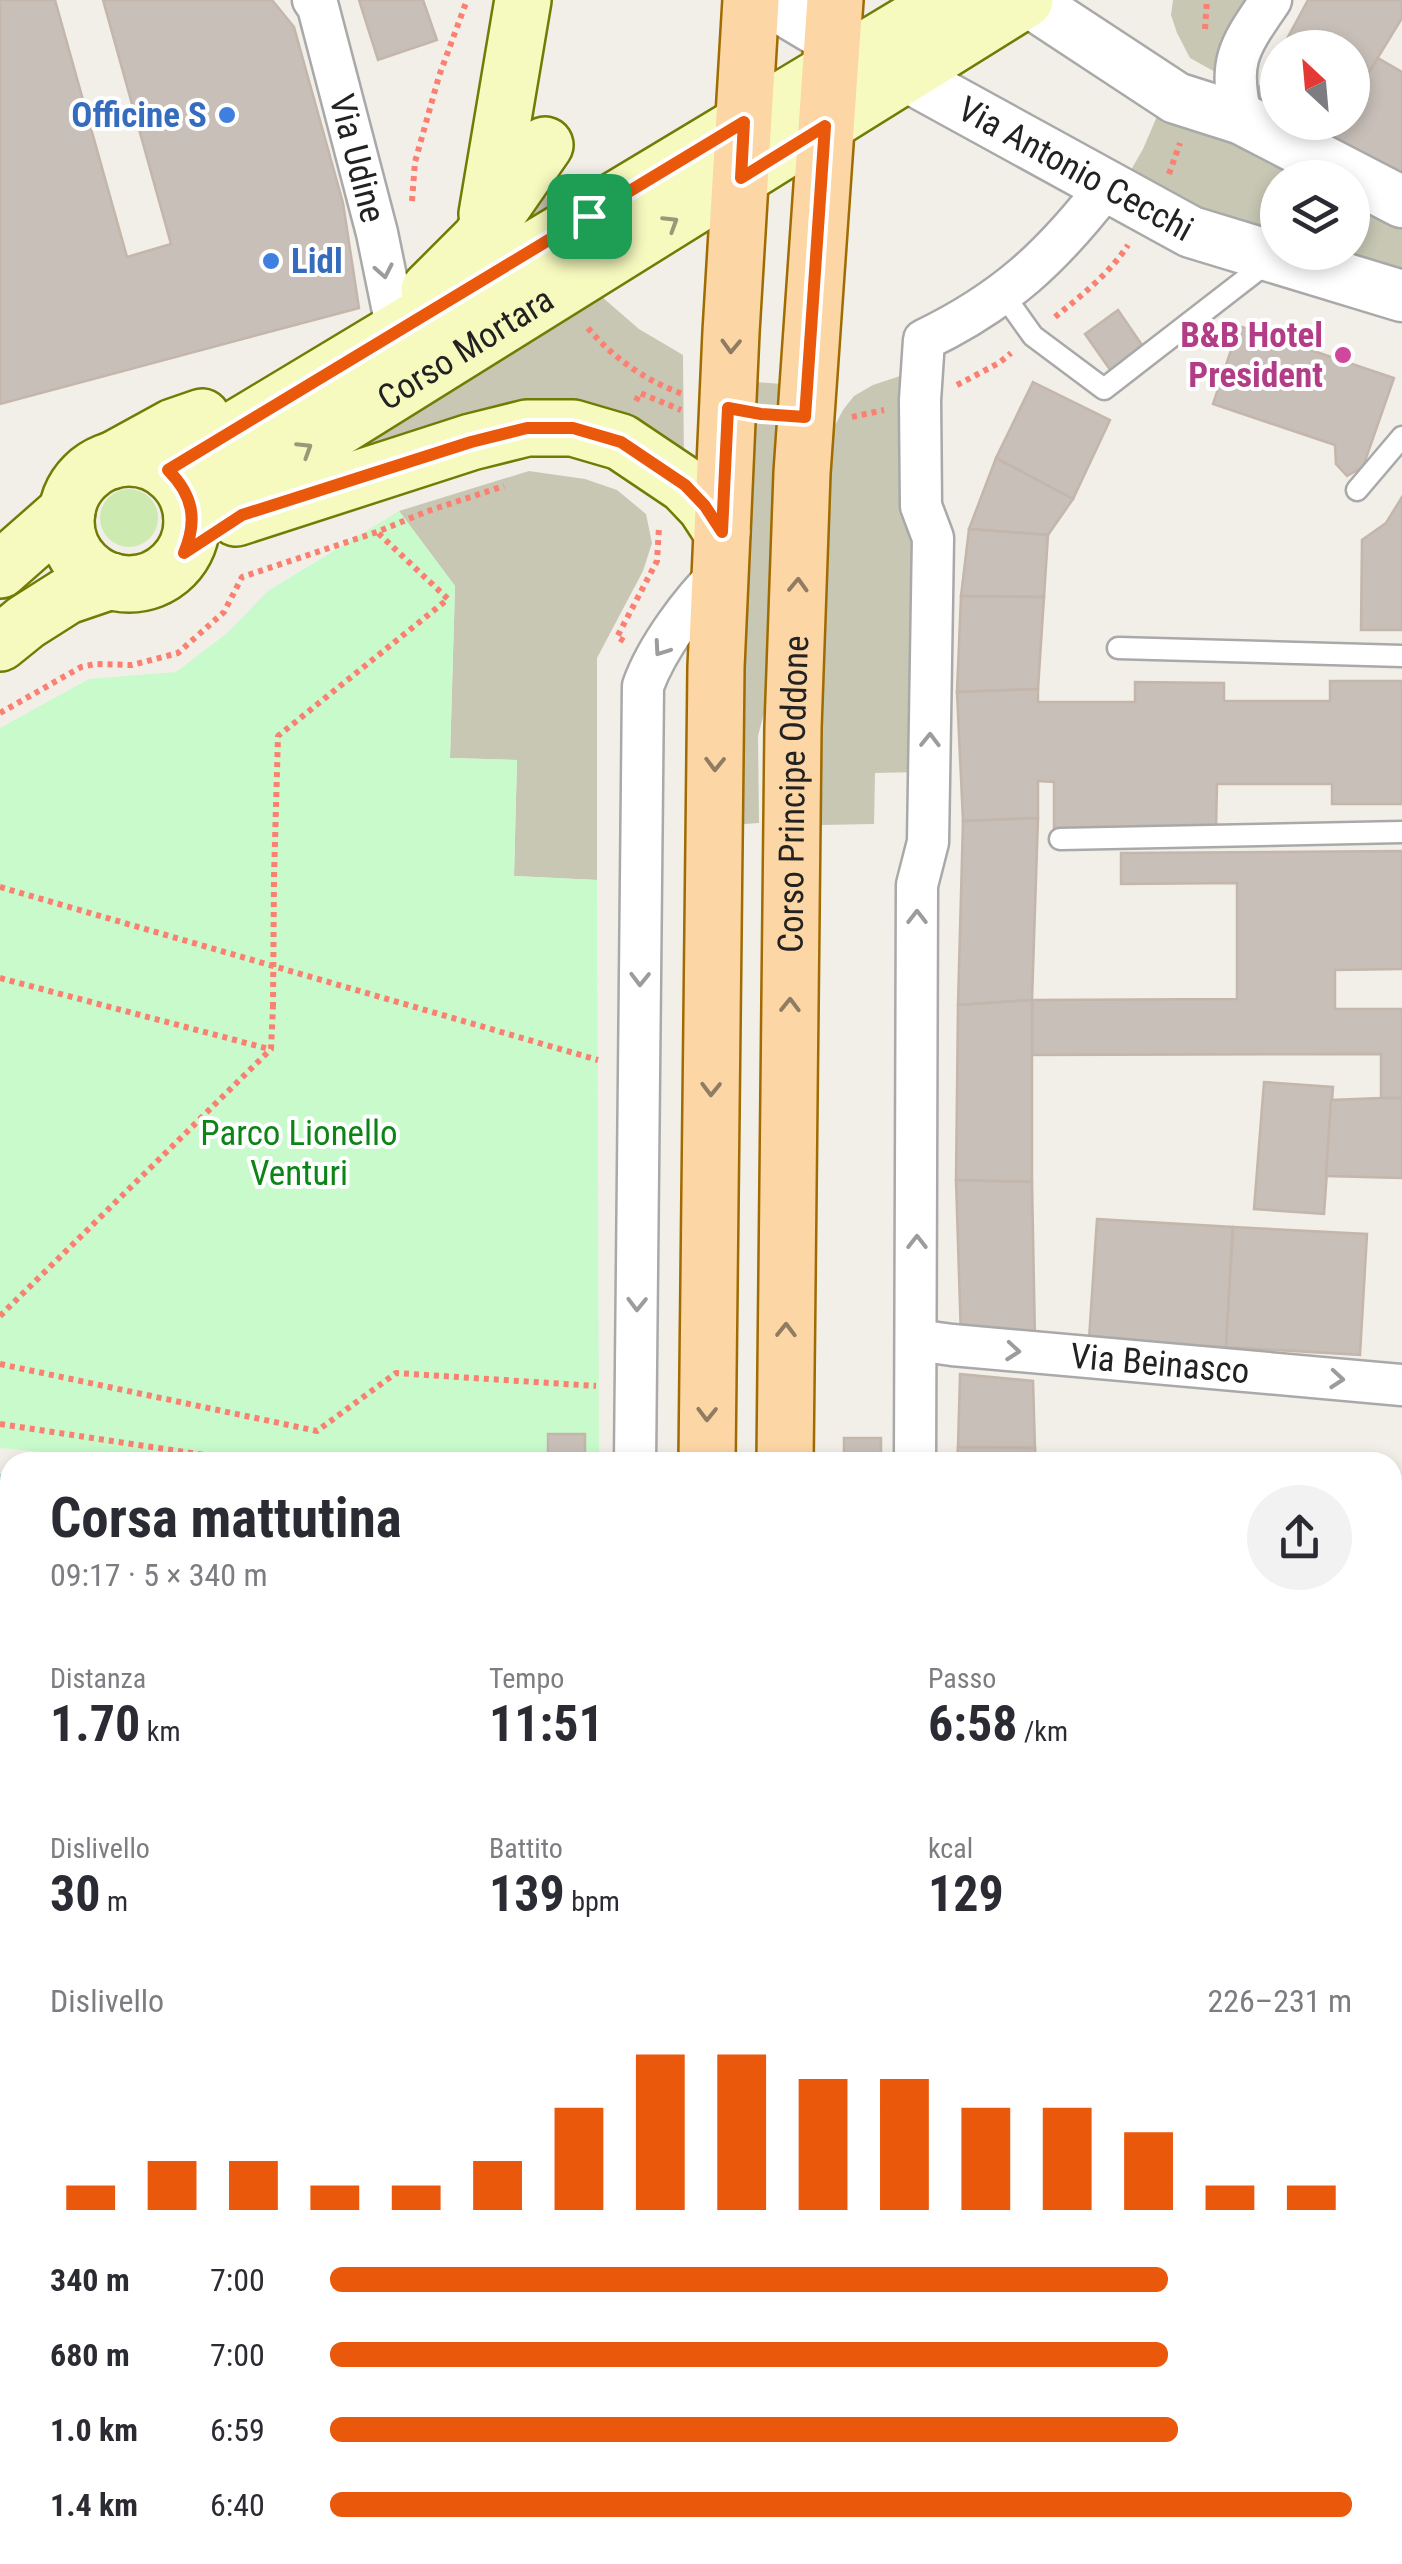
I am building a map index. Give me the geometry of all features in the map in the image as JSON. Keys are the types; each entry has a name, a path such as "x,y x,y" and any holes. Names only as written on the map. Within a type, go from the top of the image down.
{"main road":[{"path":"484,231 523,0"},
{"path":"707,1452 716,667 751,0"},
{"name":"Corso Mortara","path":"168,470 744,122 852,47 948,0"},
{"path":"852,47 1026,0"},
{"name":"Corso Mortara","path":"188,536 561,291 825,126 852,47"},
{"name":"Corso Principe Oddone","path":"785,1452 792,728 802,473 825,126 852,47"},
{"path":"0,570 67,511 79,483 89,472 173,427 265,393 395,320 479,240 545,145"},
{"path":"188,536 471,442 527,428 573,428 621,442 685,485 705,506 721,552"},
{"path":"67,511 68,534 76,554 91,571 112,582 144,582 174,566 188,536 186,492 168,470 146,460 111,460"},
{"path":"0,643 67,596 112,582"}],"street":[{"name":"Via Udine","path":"313,0 377,233 395,320"},
{"name":"Via Antonio Cecchi","path":"766,0 1190,232 1260,254"},
{"path":"1026,0 1176,98 1242,119 1402,202"},
{"path":"1242,119 1235,92 1235,68 1242,43 1272,0"},
{"path":"915,1452 918,885 928,842 933,538 921,506 924,340 966,320 1003,294 1063,240 1107,186"},
{"name":"Via Antonio Cecchi","path":"1314,270 1402,296"},
{"path":"635,1452 643,686 652,662 706,586 721,552"},
{"name":"Via Beinasco","path":"916,1340 1402,1385"}],"lane":[{"path":"1003,294 1033,336 1104,390 1260,269"},
{"path":"1356,490 1402,436"},
{"path":"1118,648 1402,656"},
{"path":"1060,839 1402,832"}],"path":[{"path":"411,218 416,162 439,76 467,0"},
{"path":"561,291 603,346 642,376 680,394 728,408"},
{"path":"0,713 81,667 132,665 178,653 224,612 242,577 513,483"},
{"path":"618,636 657,561 659,525"},
{"path":"0,1316 271,1049 278,736 448,599 377,532"},
{"path":"0,887 598,1060"},
{"path":"0,978 271,1049"},
{"path":"0,1364 317,1430 396,1372 612,1387"},
{"path":"0,1424 185,1452"}],"shaded area":[{"path":"1173,0 1251,0 1217,73 1190,58 1171,15"},
{"path":"1173,79 1260,132 1260,140 1274,140 1307,160 1260,160 1260,242 1112,203 1143,149"},
{"path":"540,182 566,242 602,297 639,329 683,355 684,469 610,423 253,496"},
{"path":"1370,196 1402,213 1402,286 1351,270 1370,270"},
{"path":"909,373 918,535 919,772 875,773 874,824 821,825 824,458 829,437 854,396"},
{"path":"755,382 810,386 771,686 758,736 759,823 744,824 744,712 733,639"},
{"path":"529,471 585,479 617,490 646,514 652,543 643,571 597,658 597,880 514,876 517,760 450,758 455,586 399,511"}],"green space":[{"path":"129,489 150,497 158,518 150,539 129,547 108,539 100,518 108,497"},
{"name":"Parco Lionello Venturi","path":"399,511 455,586 450,758 517,760 514,876 597,880 599,1452 43,1452 0,1448 0,728 89,679 176,672 226,634 268,591"}],"building":[{"name":"Officine S","path":"0,0 55,0 127,257 171,244 103,0 272,0 294,27 343,203 359,308 0,404"},
{"path":"359,0 423,0 437,40 378,60"},
{"path":"1308,0 1402,0 1402,18 1370,70 1370,30 1292,30"},
{"path":"1378,58 1402,72 1402,184 1370,165 1370,160 1361,160 1328,141 1370,140 1370,71"},
{"path":"1118,310 1144,348 1111,371 1085,334"},
{"path":"1239,326 1394,378 1363,467 1347,476 1336,464 1335,445 1213,404"},
{"path":"1033,382 1110,420 1073,499 996,458"},
{"path":"996,458 1073,499 1048,535 969,529"},
{"path":"1402,497 1402,630 1361,630 1362,540 1386,523"},
{"path":"969,529 1048,535 1044,597 961,596"},
{"path":"961,596 1044,597 1038,689 957,692"},
{"path":"1330,681 1402,681 1402,804 1332,804 1332,784 1217,784 1216,830 1054,830 1054,782 1038,781 1038,818 963,821 957,692 1038,689 1038,702 1135,702 1135,682 1224,683 1224,701 1330,701"},
{"path":"1038,818 1032,1000 958,1005 963,821"},
{"path":"1402,851 1402,969 1335,970 1335,1009 1402,1009 1402,1098 1381,1098 1381,1054 1032,1055 1032,1000 1237,999 1237,883 1121,884 1121,853"},
{"path":"1032,1000 1032,1182 956,1180 958,1005"},
{"path":"1264,1082 1333,1087 1324,1214 1254,1209"},
{"path":"1402,1098 1402,1178 1326,1176 1331,1100"},
{"path":"956,1180 1032,1182 1035,1340 961,1338"},
{"path":"1097,1219 1233,1227 1226,1347 1089,1339"},
{"path":"1233,1227 1367,1234 1360,1355 1226,1347"},
{"path":"960,1374 1033,1381 1035,1448 958,1447"},
{"path":"548,1434 585,1434 585,1452 548,1452"},
{"path":"844,1438 881,1438 881,1452 844,1452"},
{"path":"958,1447 1035,1448 1035,1452 958,1452"}],"place":[{"name":"Officine S","path":"227,115"},
{"name":"Lidl","path":"271,261"},
{"name":"B&B Hotel President","path":"1343,355"}],"route":[{"path":"744,122 741,178 825,126 805,417 728,408 722,532 685,485 621,442 573,428 527,428 242,515 184,553 191,537 190,505 186,492 168,470 589,216 744,122"}]}
